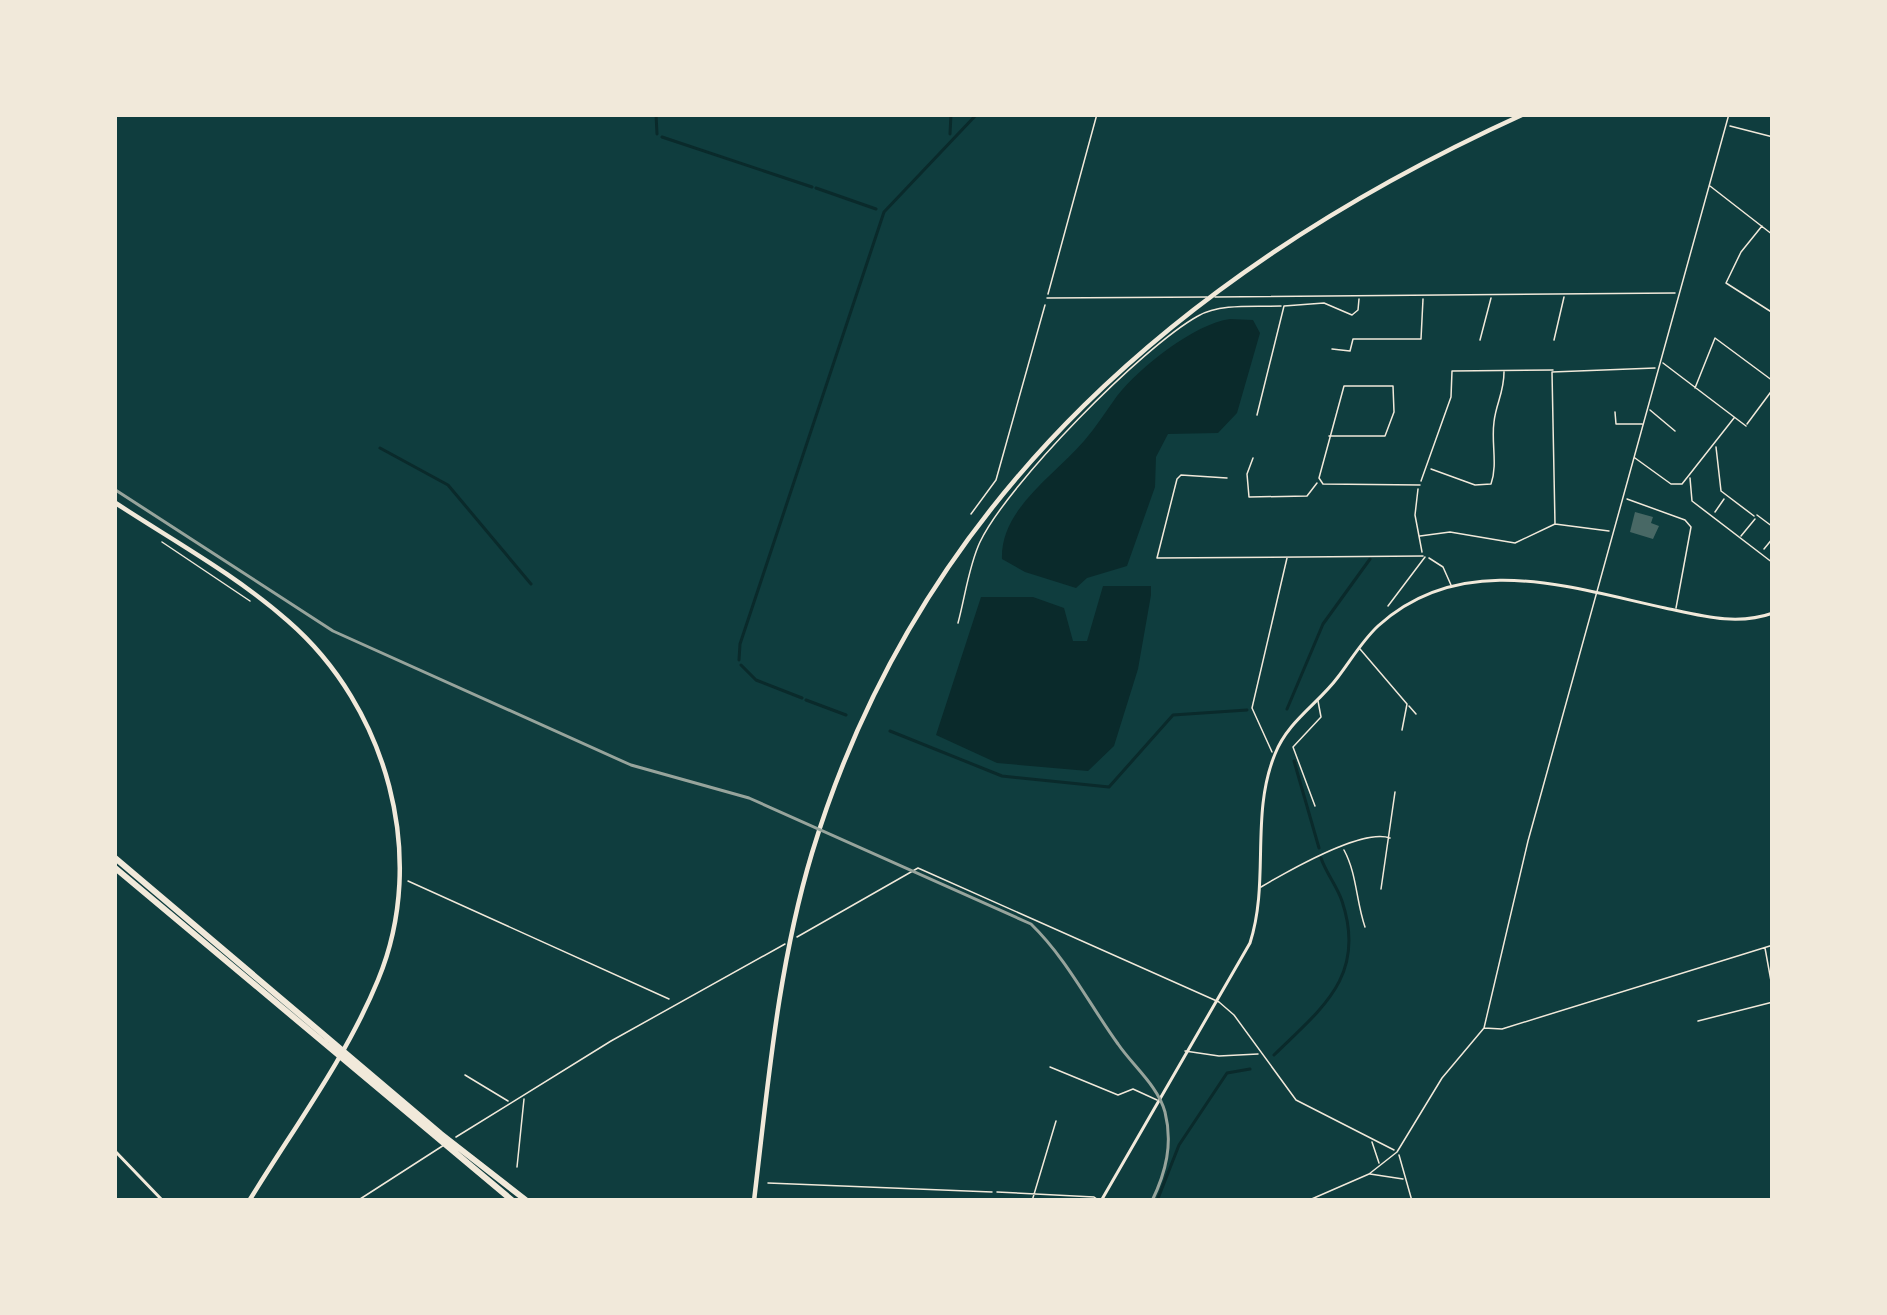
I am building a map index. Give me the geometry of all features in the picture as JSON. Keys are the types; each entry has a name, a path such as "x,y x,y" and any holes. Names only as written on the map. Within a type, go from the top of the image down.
{"highway":[{"path":"114,857 513,1201"},
{"path":"114,867 330,1045"},
{"path":"453,1149 527,1201"}],"main road":[{"path":"754,1201 778,1006 798,904 823,819 860,723 922,605 991,506 1085,400 1172,324 1262,258 1387,182 1524,114"},
{"path":"114,502 273,609 331,666 364,719 382,760 397,826 399,876 386,957 361,1019 249,1201"}],"street":[{"path":"1097,114 1047,298 1679,293"},
{"path":"1307,1201 1369,1174 1397,1151 1442,1078 1484,1028 1516,890 1729,114"},
{"path":"1726,124 1773,137"},
{"path":"1709,185 1773,235"},
{"path":"1762,226 1741,252 1726,283 1773,313"},
{"path":"1480,340 1492,294"},
{"path":"1554,340 1564,294"},
{"path":"958,622 978,545 1028,476 1147,354 1201,314 1324,303 1352,315 1358,310 1359,295"},
{"path":"1332,349 1350,352 1353,339 1421,339 1424,295"},
{"path":"1257,415 1285,306"},
{"path":"1695,388 1715,338 1773,381"},
{"path":"1660,361 1746,426"},
{"path":"1427,468 1475,485 1491,484 1494,419 1504,393 1504,368"},
{"path":"1424,556 1414,507 1451,397 1452,371 1658,368"},
{"path":"1553,370 1555,524"},
{"path":"1320,482 1330,436 1344,386 1394,386 1388,433 1330,436"},
{"path":"1743,432 1773,389"},
{"path":"1647,408 1675,430"},
{"path":"1615,412 1618,424 1643,424"},
{"path":"1634,457 1676,486 1734,418"},
{"path":"1716,442 1721,491 1773,527"},
{"path":"1253,458 1247,474 1250,497 1306,496 1320,482 1420,485"},
{"path":"1690,474 1692,501 1773,563"},
{"path":"1227,478 1181,475 1177,479 1157,558 1424,556 1443,567 1451,585"},
{"path":"1712,516 1727,496"},
{"path":"1623,498 1685,520 1691,527 1676,610"},
{"path":"1740,537 1756,515"},
{"path":"1418,536 1450,532 1515,543 1555,524 1613,532"},
{"path":"1761,553 1773,538"},
{"path":"1388,606 1424,556"},
{"path":"1274,755 1252,708 1287,557"},
{"path":"997,1192 1101,1201 1250,943 1261,887 1262,807 1274,755 1291,727 1382,622 1451,585 1508,578 1685,613 1745,620 1773,613"},
{"path":"1359,648 1416,714"},
{"path":"1315,806 1293,747 1321,717 1318,701"},
{"path":"1402,730 1407,704"},
{"path":"1381,889 1395,792"},
{"path":"1261,887 1318,855 1376,834 1390,838"},
{"path":"1343,848 1365,926"},
{"path":"797,937 917,868 1217,1001 1234,1015 1296,1100 1397,1151 1412,1201"},
{"path":"357,1201 524,1094 784,944"},
{"path":"1484,1028 1502,1030 1773,945"},
{"path":"1765,947 1773,992"},
{"path":"1698,1022 1773,1002"},
{"path":"1185,1051 1232,1057 1262,1054"},
{"path":"1050,1067 1115,1094 1135,1090 1158,1101"},
{"path":"465,1075 511,1103"},
{"path":"517,1167 524,1094"},
{"path":"1032,1201 1056,1121"},
{"path":"1371,1138 1380,1166"},
{"path":"114,1150 163,1201"},
{"path":"1369,1174 1407,1180"}],"path":[{"path":"971,514 996,481 1047,298"},
{"path":"164,543 259,607"},
{"path":"399,876 678,1003"},
{"path":"769,1183 997,1192"}],"water":[{"path":"1230,319 1253,320 1260,333 1237,413 1218,433 1168,434 1156,457 1155,487 1127,566 1087,578 1076,588 1025,572 1002,559 1004,541 1019,509 1084,441 1127,385 1184,338"},
{"path":"1103,586 1151,586 1151,595 1138,669 1114,746 1088,771 997,763 936,735 981,597 1033,597 1064,608 1073,641 1087,641"}],"building":[{"path":"1635,512 1653,517 1651,523 1659,526 1653,539 1630,532"}],"waterway":[{"path":"656,114 657,134"},
{"path":"950,134 951,114"},
{"path":"739,660 740,644 884,212 977,114"},
{"path":"662,137 812,187"},
{"path":"816,188 876,209"},
{"path":"380,448 448,485 531,584"},
{"path":"1287,709 1323,624 1370,559"},
{"path":"741,665 756,680 802,698"},
{"path":"806,700 846,715"},
{"path":"890,731 1002,776 1109,787 1173,715 1247,710"},
{"path":"1294,761 1319,848"},
{"path":"1274,1055 1335,989 1349,950 1340,895 1321,858"},
{"path":"1157,1201 1179,1145 1227,1073 1250,1069"}],"railway":[{"path":"114,489 333,631 631,765 749,798 1031,924 1067,967 1162,1103 1168,1147 1152,1201"}]}
